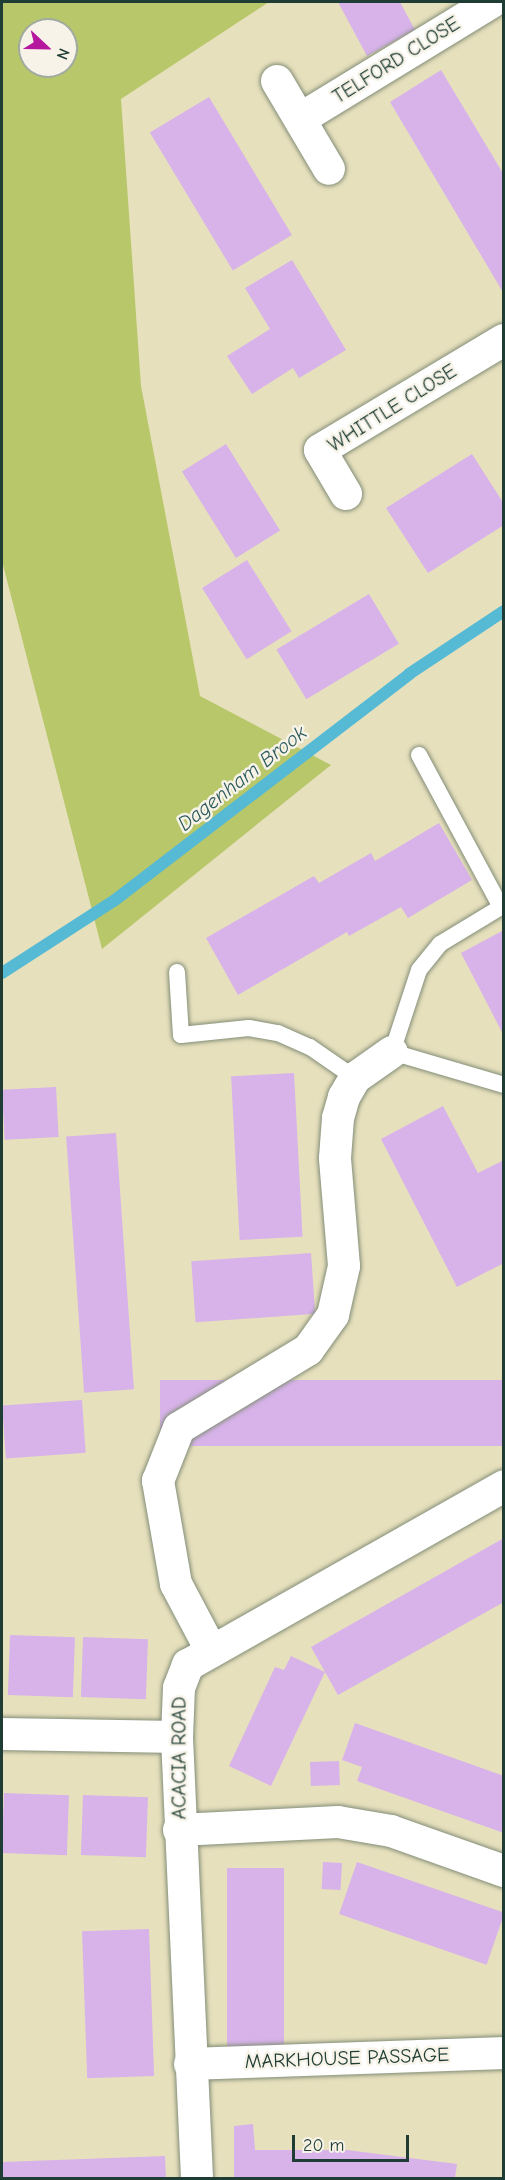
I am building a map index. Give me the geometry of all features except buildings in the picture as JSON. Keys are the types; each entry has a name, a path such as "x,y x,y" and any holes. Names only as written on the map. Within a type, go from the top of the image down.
{"street":[{"name":"TELFORD CLOSE","path":"300,119 492,2"},
{"path":"277,81 329,169"},
{"name":"WHITTLE CLOSE","path":"346,494 320,450 504,340"},
{"path":"211,1650 176,1584 158,1481 179,1428 308,1350 333,1315 344,1266 335,1158 338,1118 344,1097 355,1078 393,1052"},
{"name":"ACACIA ROAD","path":"197,2178 179,1830 177,1737 179,1688 188,1665 504,1486"},
{"path":"2,1734 177,1737"},
{"path":"179,1830 338,1822 391,1831 504,1871"},
{"name":"MARKHOUSE PASSAGE","path":"190,2064 504,2053"}],"lane":[{"path":"419,755 501,907 440,944 419,970 393,1052 504,1085"},
{"path":"177,972 181,1035 249,1028 278,1033 310,1047 355,1078"}],"green space":[{"path":"2,2 269,2 121,99 141,386 200,696 331,765 102,949 2,561"}],"waterway":[{"name":"Dagenham Brook","path":"2,973 115,900 409,674 504,611"}]}
